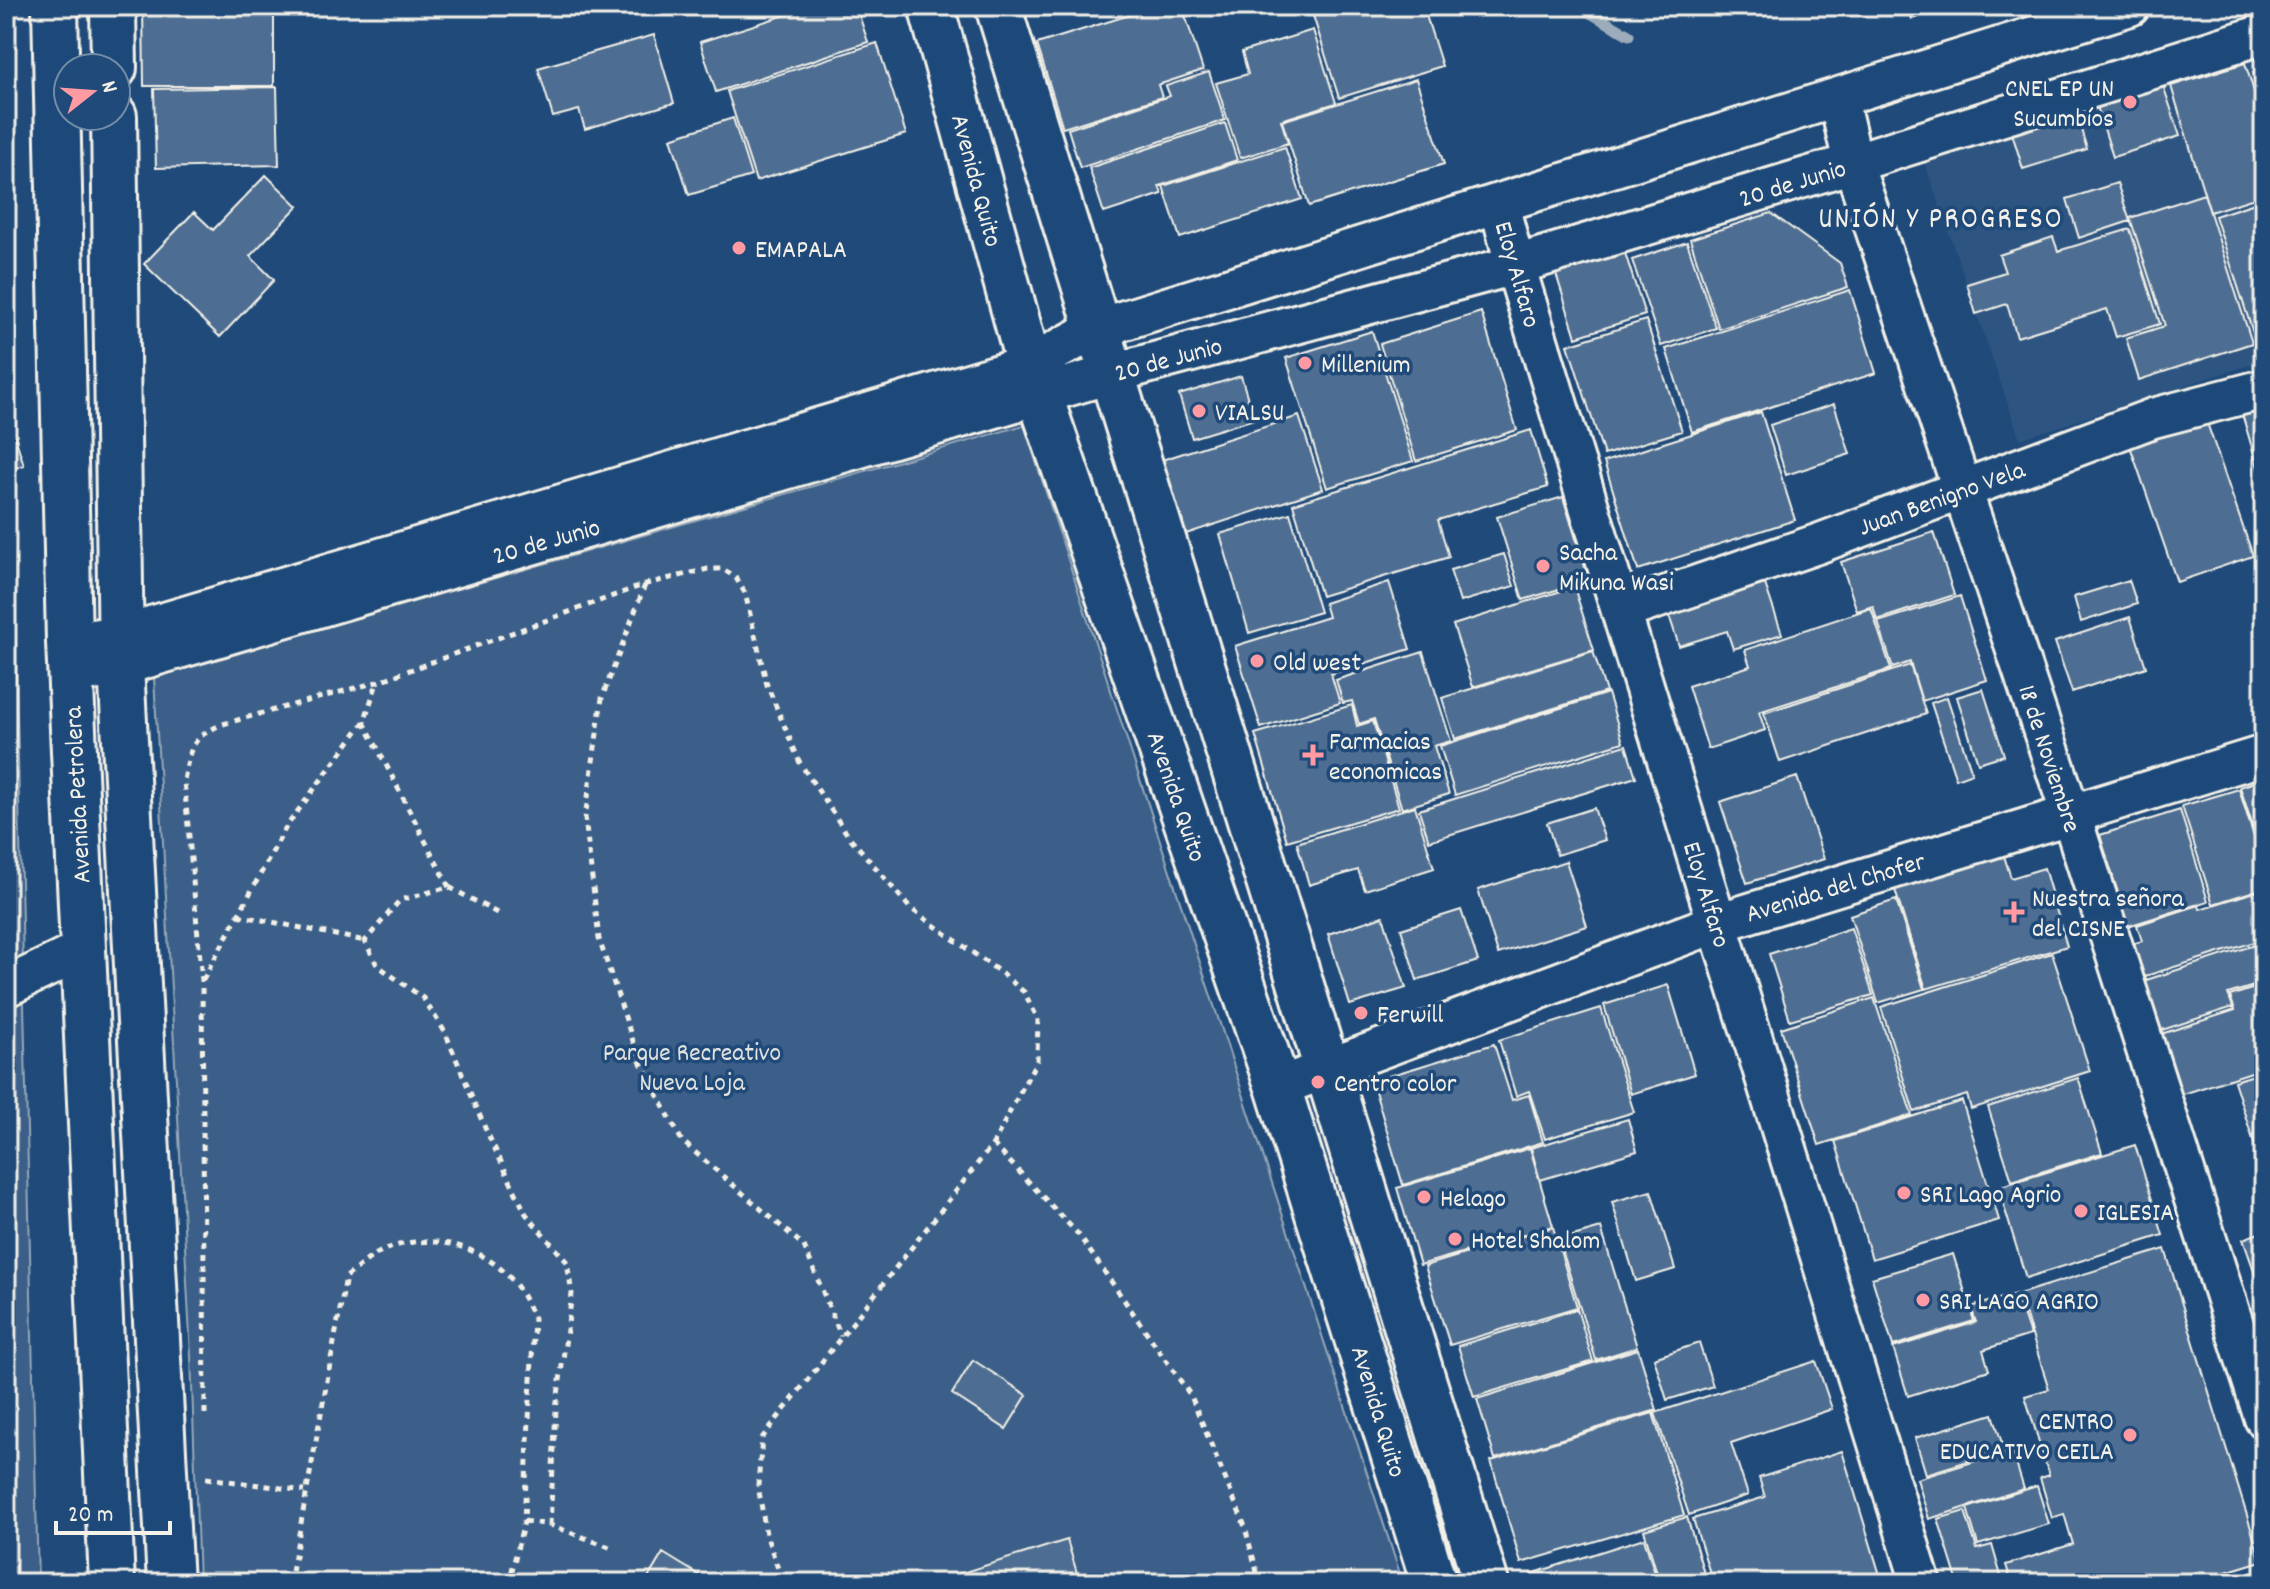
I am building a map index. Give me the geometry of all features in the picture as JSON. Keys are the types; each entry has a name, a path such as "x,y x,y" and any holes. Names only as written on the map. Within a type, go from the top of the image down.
{"main road":[{"name":"Avenida Petrolera","path":"55,6 69,659 112,1583"},
{"path":"113,6 114,52"},
{"name":"Avenida Quito","path":"931,6 1034,380 1278,1087 1434,1583"},
{"name":"Avenida Quito","path":"998,6 1486,1583"},
{"name":"Avenida Petrolera","path":"114,132 121,650 170,1583"}],"street":[{"name":"20 de Junio","path":"1034,380 1096,329 2130,6"},
{"name":"20 de Junio","path":"69,659 121,650 1034,380 1110,374 1515,265 2264,34"},
{"name":"18 de Noviembre","path":"1838,98 1853,163 2070,812 2252,1337 2264,1418"},
{"name":"Eloy Alfaro","path":"1499,204 1515,265 1921,1583"},
{"name":"Juan Benigno Vela","path":"1621,611 1820,543 2153,418 2264,389"},
{"name":"Avenida del Chofer","path":"1278,1087 1717,923 2070,812 2264,755"},
{"path":"6,987 83,950"}],"path":[{"path":"205,1416 202,981 184,781 190,750 200,734 223,724 377,682 646,584 708,569 723,569 736,578 745,593 767,685 800,763 847,834 910,908 1024,992 1038,1019 1037,1060 993,1144 762,1438 758,1485 766,1534 783,1583"},
{"path":"646,584 602,698 585,818 599,939 639,1059 682,1141 804,1246 841,1336"},
{"path":"202,981 286,827 364,722 377,682"},
{"path":"364,722 449,887 497,913"},
{"path":"365,941 400,900 449,887"},
{"path":"238,915 365,941"},
{"path":"365,941 377,965 423,998 445,1032 485,1128 526,1214 567,1262 572,1294 556,1409 550,1525"},
{"path":"993,1144 1078,1234 1191,1396 1244,1524 1260,1583"},
{"path":"290,1583 346,1277 382,1251 423,1241 457,1245 483,1255 519,1288 534,1318 524,1521 509,1583"},
{"path":"206,1463 206,1493"},
{"path":"206,1478 305,1491"},
{"path":"524,1521 550,1525 615,1549"}],"shaded area":[{"path":"2264,44 2264,360 2020,439 1921,152"}],"green space":[{"name":"Parque Recreativo Nueva Loja","path":"1024,425 1403,1583 199,1583 191,1356 154,677"},
{"path":"6,510 12,510 38,1583 6,1583"}],"building":[{"path":"143,6 274,6 274,86 144,86"},
{"path":"793,6 856,6 868,42 716,92 700,42 795,12"},
{"path":"1158,6 1182,6 1203,70 1158,85 1162,97 1063,128 1037,44"},
{"path":"1310,6 1423,6 1442,66 1339,98"},
{"path":"1908,6 1954,6 1912,19"},
{"path":"1313,30 1336,103 1281,120 1288,143 1240,158 1216,83 1248,74 1242,52"},
{"path":"654,35 674,103 585,129 579,110 553,117 538,68"},
{"path":"877,43 906,134 756,181 727,91"},
{"path":"2245,63 2264,123 2264,195 2210,212 2171,86"},
{"path":"2264,68 2264,107 2253,72"},
{"path":"1209,72 1225,120 1080,168 1068,129 1170,96 1166,86"},
{"path":"1416,79 1444,164 1309,206 1282,121"},
{"path":"2161,79 2180,136 2113,157 2095,100"},
{"path":"277,87 279,165 156,168 154,89"},
{"path":"2075,110 2087,149 2023,169 2011,130"},
{"path":"733,118 751,176 689,195 671,138"},
{"path":"1225,123 1237,160 1159,186 1162,194 1104,213 1089,168"},
{"path":"1285,147 1302,199 1180,238 1163,186"},
{"path":"266,175 298,206 250,256 274,280 220,337 144,264 194,212 213,230"},
{"path":"2117,183 2130,221 2079,238 2067,199"},
{"path":"2204,194 2252,343 2139,380 2126,338 2165,326 2130,218"},
{"path":"2264,200 2264,339 2256,342 2215,216"},
{"path":"1771,213 1840,263 1848,287 1719,329 1690,239"},
{"path":"2130,229 2160,324 2116,337 2107,309 2017,337 2007,304 1976,314 1967,284 2005,272 1999,255 2053,237 2058,251"},
{"path":"1687,242 1716,328 1661,346 1632,260"},
{"path":"1625,253 1645,315 1576,337 1556,274"},
{"path":"1850,290 1876,373 1692,432 1666,349"},
{"path":"1481,312 1517,430 1416,461 1380,344"},
{"path":"1646,320 1682,431 1604,455 1568,345"},
{"path":"1372,331 1413,461 1327,488 1286,358"},
{"path":"1241,376 1254,419 1192,438 1179,395"},
{"path":"1834,404 1850,454 1786,475 1770,425"},
{"path":"2264,407 2264,488 2242,414"},
{"path":"1761,412 1795,520 1638,570 1604,462"},
{"path":"6,413 24,465 6,471"},
{"path":"1299,416 1323,489 1186,534 1162,460"},
{"path":"2206,420 2253,556 2177,582 2130,446"},
{"path":"1531,430 1548,487 1438,520 1449,557 1321,596 1293,504"},
{"path":"1563,497 1589,580 1523,600 1497,517"},
{"path":"1290,513 1320,612 1249,633 1220,534"},
{"path":"1934,532 1954,595 1877,620 1873,606 1857,611 1841,562"},
{"path":"1504,554 1514,586 1460,602 1450,570"},
{"path":"2129,580 2137,604 2081,622 2074,597"},
{"path":"1389,582 1410,649 1331,674 1340,703 1261,728 1235,646 1328,617 1324,603"},
{"path":"1765,584 1782,634 1733,649 1727,631 1679,646 1669,615"},
{"path":"1574,587 1594,650 1473,687 1453,625"},
{"path":"1960,596 1987,680 1922,701 1910,662 1893,668 1878,622"},
{"path":"1871,608 1891,669 1759,712 1765,730 1708,749 1688,686 1750,666 1745,650"},
{"path":"2130,617 2146,667 2072,692 2055,642"},
{"path":"1593,651 1606,692 1455,739 1442,698"},
{"path":"1423,652 1451,741 1434,746 1449,794 1402,809 1374,719 1359,724 1352,701 1343,703 1336,680"},
{"path":"1910,665 1926,714 1780,762 1764,713"},
{"path":"1983,689 2004,755 1978,763 1957,697"},
{"path":"1608,693 1623,742 1455,795 1440,746"},
{"path":"1947,697 1972,773 1956,779 1931,703"},
{"path":"1352,705 1357,726 1373,721 1399,808 1287,841 1255,734"},
{"path":"1626,745 1636,777 1429,841 1419,810"},
{"path":"1797,777 1824,859 1747,883 1720,802"},
{"path":"2264,779 2264,861 2240,787"},
{"path":"2239,789 2264,869 2264,888 2213,904 2182,806"},
{"path":"1415,806 1434,868 1365,890 1358,870 1309,885 1297,843"},
{"path":"1594,808 1605,840 1557,855 1547,823"},
{"path":"2180,810 2208,901 2128,926 2100,835"},
{"path":"1999,840 2011,878 2044,868 2067,946 1926,989 1890,874"},
{"path":"1566,861 1587,926 1498,954 1478,890"},
{"path":"2264,889 2264,939 2136,979 2126,946 2142,941 2137,925"},
{"path":"1896,900 1924,989 1878,1003 1850,915"},
{"path":"1461,910 1478,961 1417,980 1401,929"},
{"path":"1383,916 1406,988 1350,1005 1328,934"},
{"path":"1851,928 1873,995 1790,1020 1769,954"},
{"path":"2264,942 2264,983 2228,994 2233,1007 2156,1032 2140,982"},
{"path":"2052,953 2090,1071 1971,1109 1967,1095 1914,1112 1881,1007"},
{"path":"1668,985 1695,1074 1631,1094 1604,1005"},
{"path":"2264,985 2264,1068 2180,1095 2161,1034 2235,1010 2230,996"},
{"path":"1874,998 1912,1115 1819,1145 1781,1028"},
{"path":"1601,1008 1634,1112 1545,1139 1529,1091 1516,1096 1499,1040"},
{"path":"1494,1044 1512,1100 1529,1095 1543,1142 1403,1185 1372,1081"},
{"path":"2264,1072 2264,1143 2255,1146 2234,1081"},
{"path":"2078,1078 2102,1153 2012,1181 1988,1107"},
{"path":"1962,1101 1999,1220 1872,1259 1835,1141"},
{"path":"1628,1119 1637,1151 1540,1180 1531,1148"},
{"name":"IGLESIA","path":"2135,1145 2163,1235 2026,1278 1998,1187"},
{"path":"1530,1148 1553,1226 1420,1265 1397,1188"},
{"path":"1651,1191 1675,1269 1636,1281 1612,1202"},
{"path":"1553,1227 1577,1307 1450,1345 1425,1266"},
{"path":"1601,1228 1637,1347 1596,1360 1559,1240"},
{"path":"2264,1231 2264,1299 2243,1239"},
{"name":"CENTRO EDUCATIVO CEILA","path":"2165,1249 2261,1561 2190,1583 2012,1583 2006,1565 2073,1544 2064,1514 2052,1518 2040,1478 2049,1475 2025,1396 2049,1389 2019,1294"},
{"name":"SRI LAGO AGRIO","path":"1953,1254 1974,1321 1893,1346 1872,1278"},
{"path":"2016,1294 2030,1335 1983,1350 1989,1370 1908,1396 1893,1348 1976,1322 1971,1307"},
{"path":"1577,1309 1593,1361 1474,1397 1458,1346"},
{"path":"1699,1343 1713,1386 1667,1400 1654,1358"},
{"path":"1638,1349 1657,1410 1495,1459 1477,1399"},
{"path":"973,1360 1027,1395 1006,1429 952,1394"},
{"path":"1816,1361 1832,1409 1731,1443 1748,1495 1689,1515 1655,1413"},
{"path":"1653,1413 1684,1515 1521,1563 1491,1461"},
{"path":"1993,1414 2004,1450 1926,1474 1915,1438"},
{"path":"2012,1450 2024,1489 1929,1519 1917,1479"},
{"path":"1842,1451 1880,1575 1854,1583 1713,1583 1693,1519 1765,1497 1759,1478"},
{"path":"2037,1486 2049,1524 1978,1545 1967,1508"},
{"path":"1965,1511 1977,1549 1992,1545 2003,1583 1958,1583 1938,1519"},
{"path":"1687,1517 1707,1583 1660,1583 1644,1530"},
{"path":"1644,1538 1657,1580 1646,1583 1534,1583 1531,1574"},
{"path":"1067,1540 1080,1583 930,1583"},
{"path":"663,1553 707,1580 705,1583 645,1583"}],"waterway":[{"path":"1578,6 1629,35"}],"place":[{"name":"CNEL EP UN Sucumbíos","path":"2130,102"},
{"name":"EMAPALA","path":"739,248"},
{"name":"Millenium","path":"1305,363"},
{"name":"VIALSU","path":"1199,411"},
{"name":"Sacha Mikuna Wasi","path":"1543,566"},
{"name":"Old west","path":"1257,661"},
{"name":"Farmacias economicas","path":"1313,755"},
{"name":"Nuestra señora del CISNE","path":"2014,912"},
{"name":"Ferwill","path":"1361,1013"},
{"name":"Centro color","path":"1318,1082"},
{"name":"SRI Lago Agrio","path":"1904,1193"},
{"name":"Helago","path":"1424,1197"},
{"name":"IGLESIA","path":"2081,1211"},
{"name":"Hotel Shalom","path":"1455,1239"},
{"name":"SRI LAGO AGRIO","path":"1923,1300"},
{"name":"CENTRO EDUCATIVO CEILA","path":"2130,1435"}],"district":[{"name":"UNIÓN Y PROGRESO","path":"1941,217"}]}
